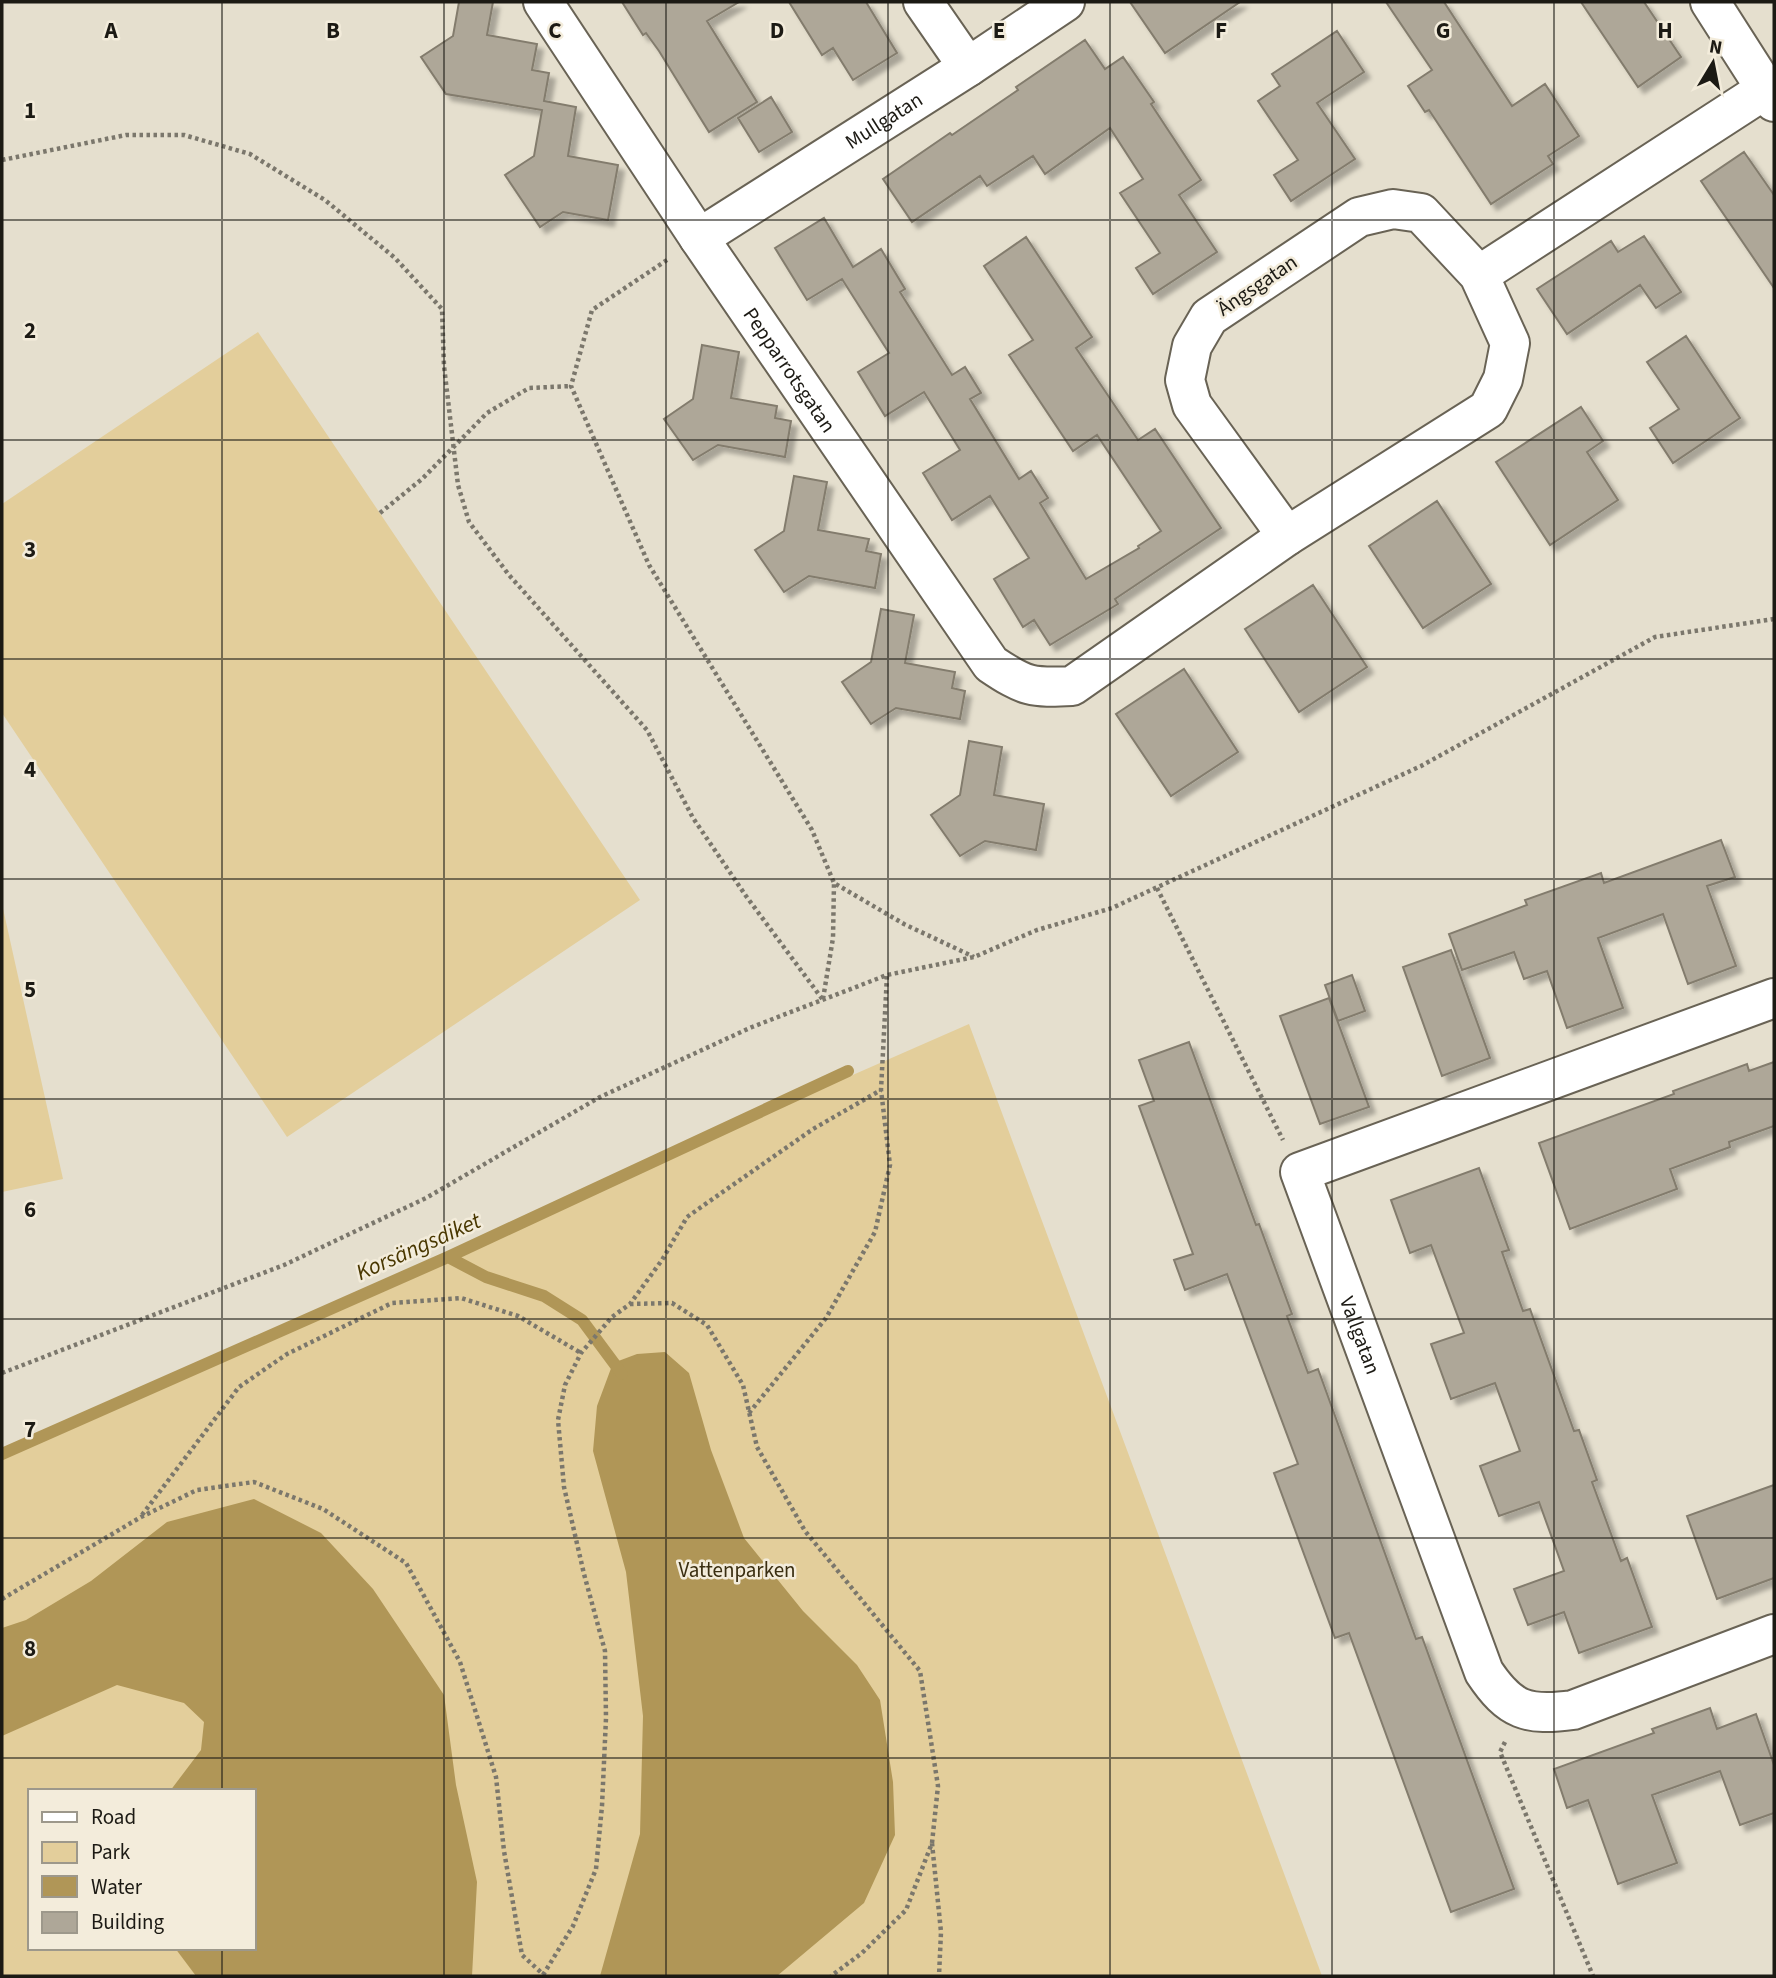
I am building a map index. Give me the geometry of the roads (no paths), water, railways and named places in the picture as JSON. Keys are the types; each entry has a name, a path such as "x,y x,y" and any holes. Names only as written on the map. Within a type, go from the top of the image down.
{"street":[{"name":"Pepparrotsgatan","path":"542,2 699,238 991,664 1016,682 1041,687 1072,686"},
{"path":"923,2 968,68"},
{"name":"Mullgatan","path":"699,238 968,68 1065,2"},
{"path":"1479,275 1770,96 1710,2"},
{"name":"Ängsgatan","path":"1072,686 1287,536 1488,409 1503,379 1510,343 1479,275 1421,213 1393,209 1359,217 1209,317 1192,346 1185,380 1192,405 1287,536"},
{"name":"Vallgatan","path":"1774,998 1300,1172 1484,1672 1500,1695 1522,1709 1547,1714 1573,1710 1774,1634"}],"water":[{"name":"Vattenparken","path":"665,1352 689,1373 711,1450 744,1538 803,1611 857,1665 880,1700 893,1782 895,1835 864,1903 777,1976 600,1976 640,1834 643,1716 626,1572 593,1451 597,1406 613,1363 637,1354"},
{"path":"254,1499 321,1533 373,1589 444,1695 456,1785 477,1882 472,1976 196,1976 176,1950 256,1950 256,1789 172,1789 201,1750 204,1722 184,1703 117,1685 2,1736 2,1628 26,1620 91,1581 167,1522"}],"waterway":[{"name":"Korsängsdiket","path":"2,1454 448,1257 848,1071"},
{"path":"448,1257 486,1277 544,1296 582,1320 622,1374"}]}
